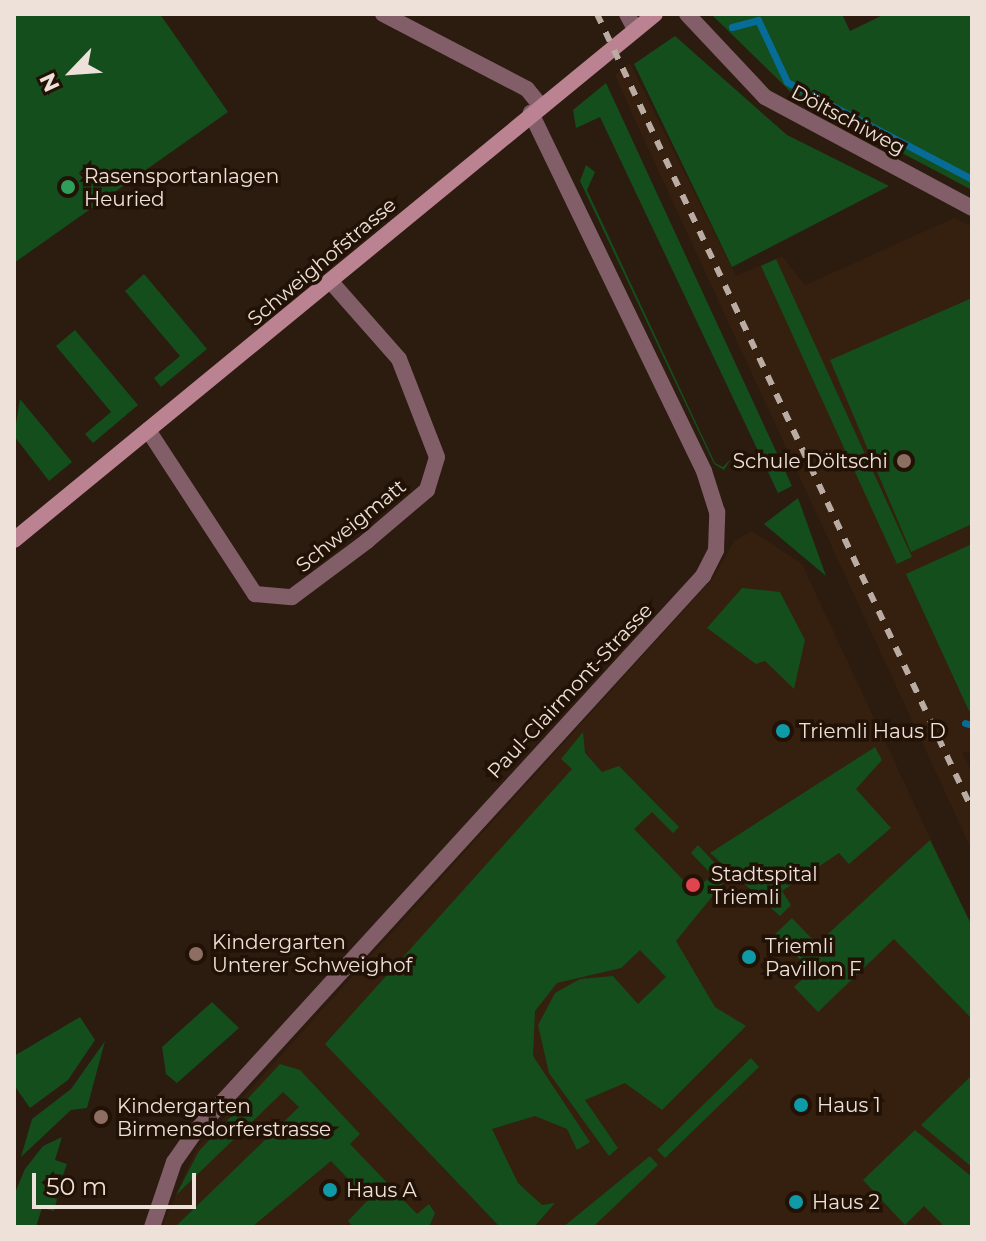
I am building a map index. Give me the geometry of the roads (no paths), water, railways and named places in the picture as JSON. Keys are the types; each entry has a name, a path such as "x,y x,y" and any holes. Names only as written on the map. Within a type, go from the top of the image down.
{"main road":[{"name":"Schweighofstrasse","path":"14,540 331,282 535,109 631,22 655,14"}],"street":[{"path":"383,14 527,89 535,109"},
{"name":"Döltschiweg","path":"687,14 765,97 972,208"},
{"name":"Paul-Clairmont-Strasse","path":"152,1227 189,1139 703,576 716,550 717,512 704,471 535,109"},
{"name":"Schweigmatt","path":"148,430 255,594 292,597 357,549 427,490 437,457 399,359 331,282"}],"waterway":[{"path":"732,27 758,20 787,82 972,179"},
{"path":"965,723 972,725"}],"railway":[{"path":"597,14 972,809"}],"place":[{"name":"Rasensportanlagen Heuried","path":"68,187"},
{"name":"Schule Döltschi","path":"904,461"},
{"name":"Triemli Haus D","path":"783,731"},
{"name":"Stadtspital Triemli","path":"693,885"},
{"name":"Kindergarten Unterer Schweighof","path":"196,954"},
{"name":"Triemli Pavillon F","path":"749,957"},
{"name":"Haus 1","path":"801,1105"},
{"name":"Kindergarten Birmensdorferstrasse","path":"101,1117"},
{"name":"Haus A","path":"330,1190"},
{"name":"Haus 2","path":"796,1202"}]}
